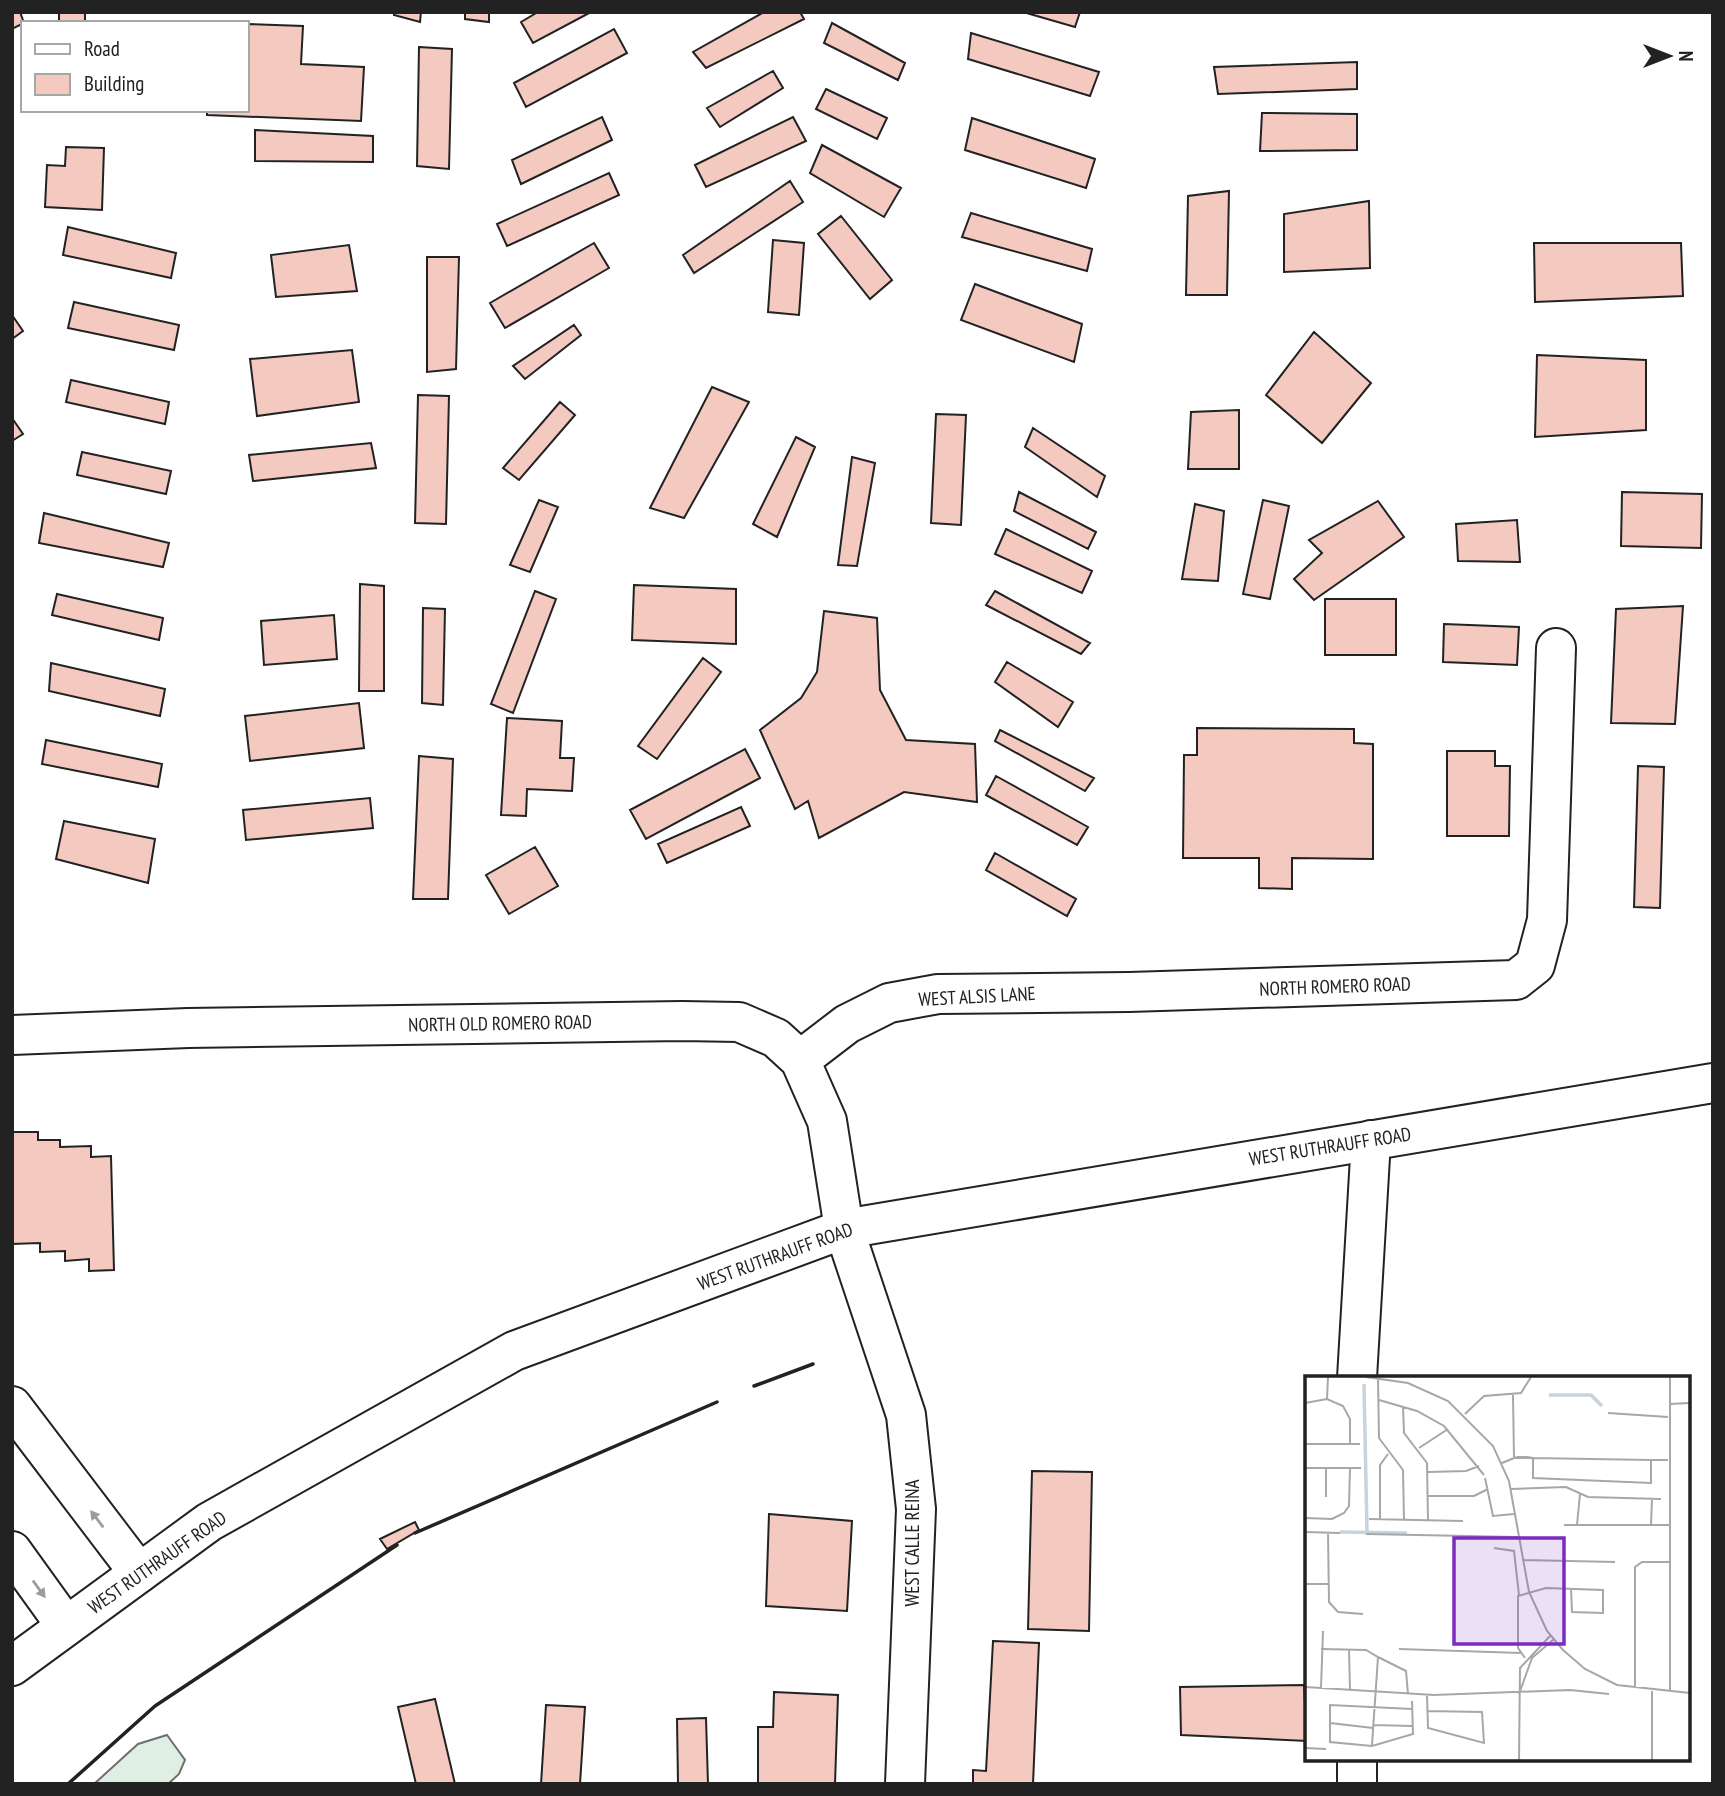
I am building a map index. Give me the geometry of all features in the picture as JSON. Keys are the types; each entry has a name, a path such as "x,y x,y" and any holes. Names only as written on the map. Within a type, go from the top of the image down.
{"street":[{"name":"NORTH ROMERO ROAD","path":"1129,992 1516,980 1535,965 1547,920 1556,649"},
{"name":"WEST ALSIS LANE","path":"800,1060 847,1024 889,1003 938,994 1129,992"},
{"name":"NORTH OLD ROMERO ROAD","path":"12,1035 188,1028 738,1022 776,1038 800,1060 827,1121 844,1229"},
{"name":"WEST RUTHRAUFF ROAD","path":"12,1666 209,1522 514,1351 844,1229 1713,1083"},
{"path":"1357,1376 1371,1140"},
{"name":"WEST CALLE REINA","path":"844,1229 906,1415 916,1508 905,1784"},
{"path":"12,1406 139,1573"},
{"path":"12,1551 66,1626"},
{"path":"1357,1761 1357,1784"}],"green space":[{"path":"167,1735 185,1760 179,1774 168,1784 94,1784 138,1744"}],"building":[{"path":"12,12 20,12 23,21 12,29"},
{"path":"59,12 85,12 85,21 59,21"},
{"path":"394,12 421,12 420,22 394,15"},
{"path":"465,12 489,12 489,22 465,19"},
{"path":"538,12 591,12 533,43 521,22"},
{"path":"764,12 800,12 804,19 706,68 693,52"},
{"path":"1023,12 1080,12 1075,27"},
{"path":"832,23 905,63 898,80 824,43"},
{"path":"248,24 303,26 301,64 364,67 361,121 207,115 207,112 248,112"},
{"path":"614,29 627,53 526,107 514,83"},
{"path":"971,33 1099,72 1090,96 968,59"},
{"path":"419,47 452,49 449,169 417,166"},
{"path":"1357,62 1357,89 1218,94 1214,67"},
{"path":"773,71 783,88 720,127 707,108"},
{"path":"826,89 887,118 877,139 816,109"},
{"path":"1262,113 1357,114 1357,150 1260,151"},
{"path":"602,117 612,140 521,184 512,160"},
{"path":"793,117 806,141 706,187 695,165"},
{"path":"972,118 1095,159 1086,188 965,150"},
{"path":"255,130 373,136 373,162 255,161"},
{"path":"822,145 901,188 884,217 810,173"},
{"path":"66,147 104,148 102,210 45,207 47,165 65,166"},
{"path":"609,173 619,195 507,246 497,224"},
{"path":"790,181 803,202 694,273 683,255"},
{"path":"1229,191 1227,295 1186,295 1188,196"},
{"path":"1369,201 1370,268 1284,272 1284,214"},
{"path":"971,213 1092,249 1087,271 962,237"},
{"path":"841,216 892,280 870,299 818,234"},
{"path":"68,227 176,253 171,278 63,255"},
{"path":"773,240 804,243 799,315 768,312"},
{"path":"594,243 609,268 505,328 490,303"},
{"path":"1534,243 1681,243 1683,296 1535,302"},
{"path":"349,245 357,291 276,297 271,255"},
{"path":"427,257 459,257 456,369 427,372"},
{"path":"975,284 1082,324 1074,362 961,320"},
{"path":"74,302 179,325 174,350 68,328"},
{"path":"12,315 23,331 12,339"},
{"path":"574,325 581,335 525,379 513,366"},
{"path":"1314,332 1371,383 1322,443 1266,395"},
{"path":"352,350 359,402 257,416 250,359"},
{"path":"1537,355 1646,360 1646,430 1535,437"},
{"path":"71,380 169,402 165,424 66,402"},
{"path":"712,387 749,402 684,518 650,508"},
{"path":"418,395 449,396 446,524 415,523"},
{"path":"560,402 575,415 519,480 503,468"},
{"path":"1239,410 1239,469 1188,469 1191,412"},
{"path":"936,414 966,415 961,525 931,523"},
{"path":"12,418 23,434 12,441"},
{"path":"1033,428 1105,476 1097,497 1025,447"},
{"path":"796,437 815,447 777,537 753,524"},
{"path":"371,443 376,468 253,481 249,455"},
{"path":"82,452 171,471 166,494 77,475"},
{"path":"852,457 875,463 857,566 838,565"},
{"path":"1019,492 1096,532 1088,549 1014,511"},
{"path":"1622,492 1702,494 1701,548 1621,546"},
{"path":"539,500 558,507 530,572 510,565"},
{"path":"1263,500 1289,506 1270,599 1243,594"},
{"path":"1378,501 1404,537 1314,600 1294,579 1322,553 1309,540"},
{"path":"1195,504 1224,511 1218,581 1182,579"},
{"path":"44,513 169,543 163,567 39,543"},
{"path":"1517,520 1520,562 1458,561 1456,524"},
{"path":"1006,529 1092,571 1082,593 995,554"},
{"path":"360,584 384,586 384,691 359,691"},
{"path":"634,585 736,589 736,644 632,640"},
{"path":"535,591 556,599 513,713 491,704"},
{"path":"995,591 1090,643 1081,654 986,605"},
{"path":"57,594 163,618 159,640 52,615"},
{"path":"1325,599 1396,599 1396,655 1325,655"},
{"path":"1683,606 1675,724 1611,723 1616,609"},
{"path":"423,608 445,609 443,705 422,703"},
{"path":"824,611 877,618 880,690 906,740 975,744 977,802 904,792 819,838 808,801 795,809 760,730 801,698 817,672"},
{"path":"334,615 337,659 264,665 261,621"},
{"path":"1444,624 1519,627 1517,665 1443,662"},
{"path":"703,658 721,672 657,759 638,746"},
{"path":"1007,662 1073,702 1058,727 995,682"},
{"path":"51,663 165,689 160,716 49,691"},
{"path":"359,703 364,748 250,761 245,716"},
{"path":"507,718 562,721 560,758 574,758 572,791 527,789 526,816 501,815"},
{"path":"1197,728 1354,729 1354,743 1373,744 1373,859 1292,858 1292,889 1259,888 1259,858 1183,858 1184,755 1197,755"},
{"path":"1000,730 1094,778 1085,791 995,741"},
{"path":"46,740 162,764 158,787 42,764"},
{"path":"745,749 760,778 646,839 630,810"},
{"path":"1447,751 1495,751 1495,766 1510,766 1509,836 1447,836"},
{"path":"419,756 453,759 448,899 413,899"},
{"path":"1638,766 1664,767 1660,908 1634,907"},
{"path":"996,776 1088,827 1077,845 986,795"},
{"path":"370,798 373,828 246,840 243,810"},
{"path":"741,807 750,826 667,863 658,844"},
{"path":"64,821 155,839 148,883 56,859"},
{"path":"535,847 558,886 509,914 486,875"},
{"path":"995,853 1076,899 1067,916 986,870"},
{"path":"12,1132 38,1132 38,1140 60,1140 60,1147 91,1146 91,1157 111,1156 114,1270 89,1271 89,1259 65,1261 65,1251 40,1252 40,1243 12,1244"},
{"path":"1032,1471 1092,1472 1089,1631 1028,1629"},
{"path":"769,1514 852,1521 847,1611 766,1606"},
{"path":"415,1522 419,1530 387,1549 380,1539"},
{"path":"993,1641 1039,1643 1033,1784 973,1784 973,1770 986,1771"},
{"path":"1304,1685 1305,1741 1181,1735 1180,1687"},
{"path":"774,1692 838,1695 835,1784 758,1784 758,1727 773,1727"},
{"path":"435,1699 455,1784 416,1784 398,1707"},
{"path":"546,1705 585,1707 580,1784 541,1784"},
{"path":"706,1718 708,1784 678,1784 677,1719"}],"wall":[{"path":"754,1386 813,1364"},
{"path":"415,1533 717,1402"},
{"path":"68,1784 155,1706 397,1545"}]}
